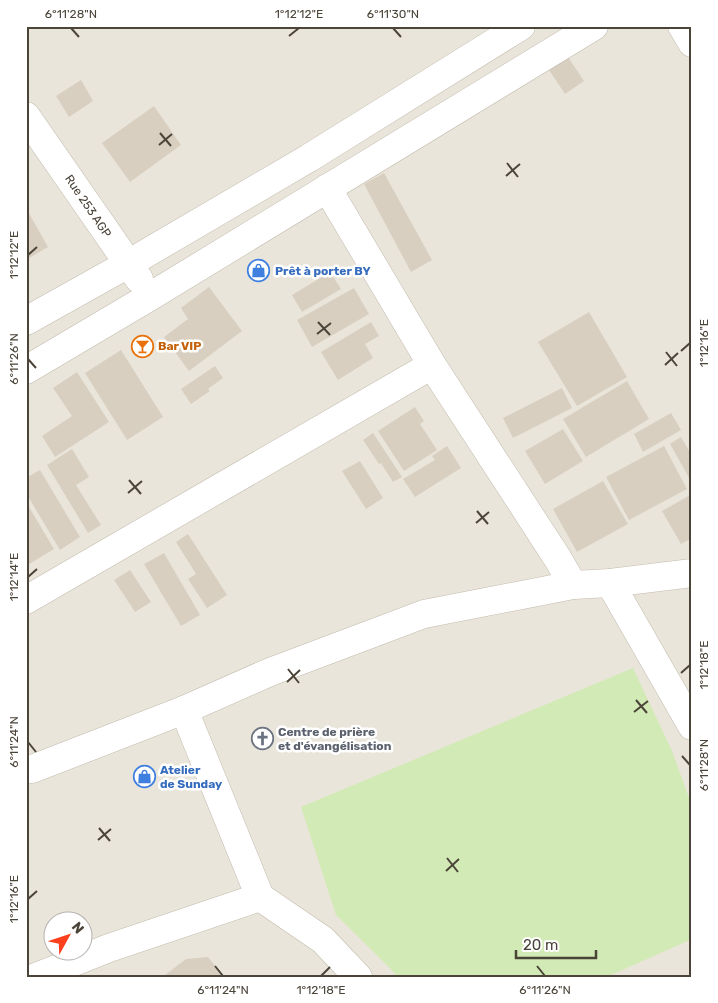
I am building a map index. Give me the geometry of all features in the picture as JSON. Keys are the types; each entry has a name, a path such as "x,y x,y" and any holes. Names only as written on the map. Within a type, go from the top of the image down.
{"street":[{"path":"26,320 128,264 309,158 521,26"},
{"path":"26,370 594,26"},
{"path":"682,26 692,43"},
{"name":"Rue 253 AGP","path":"26,116 151,296"},
{"path":"327,188 432,365 558,559 573,586"},
{"path":"26,600 432,365"},
{"path":"26,769 32,769 184,710 270,672 424,614 573,586 692,573"},
{"path":"610,583 692,726"},
{"path":"184,710 260,897 323,940 358,977"},
{"path":"36,977 109,948 260,897"}],"shaded area":[{"path":"26,26 692,26 692,977 26,977"}],"green space":[{"path":"633,668 672,751 692,806 692,939 611,975 611,977 397,977 336,915 301,807"}],"building":[{"path":"568,57 584,81 565,94 549,70"},
{"path":"81,80 93,101 69,117 56,96"},
{"path":"154,106 181,145 130,182 102,143"},
{"path":"384,173 432,260 411,272 364,184"},
{"path":"26,208 48,247 26,260"},
{"path":"330,272 341,289 302,312 292,295"},
{"path":"209,287 242,331 189,371 164,337 188,319 181,308"},
{"path":"354,288 369,314 312,347 297,320"},
{"path":"589,312 627,377 577,406 538,342"},
{"path":"371,322 379,336 365,344 373,358 338,380 321,352"},
{"path":"121,350 163,417 127,440 85,373"},
{"path":"215,366 223,378 208,389 210,391 191,404 181,389"},
{"path":"77,372 109,422 55,457 42,436 72,416 53,388"},
{"path":"627,381 649,419 586,457 563,419"},
{"path":"562,388 572,408 513,438 503,418"},
{"path":"415,407 424,421 420,424 437,450 404,471 378,431"},
{"path":"671,413 681,430 643,452 634,434"},
{"path":"563,429 583,461 545,484 525,451"},
{"path":"373,433 402,477 393,482 363,440"},
{"path":"681,437 692,456 692,483 670,444"},
{"path":"447,446 461,468 415,497 403,479 435,460 432,456"},
{"path":"664,446 687,489 629,520 606,477"},
{"path":"72,449 89,477 76,485 101,525 88,533 47,465"},
{"path":"360,461 383,498 366,509 342,471"},
{"path":"40,470 80,537 60,550 26,493 26,478"},
{"path":"603,481 628,524 577,552 553,509"},
{"path":"690,495 692,497 692,538 681,544 662,511"},
{"path":"26,502 54,549 26,566"},
{"path":"188,534 227,595 207,608 188,579 196,574 176,542"},
{"path":"164,553 200,615 181,626 144,564"},
{"path":"130,570 151,602 135,612 114,580"},
{"path":"208,957 224,977 166,977 165,975 186,959"}],"place":[{"name":"Prêt à porter BY","path":"259,271"},
{"name":"Bar VIP","path":"142,346"},
{"name":"Centre de prière et d'évangélisation","path":"262,739"},
{"name":"Atelier de Sunday","path":"144,777"}]}
